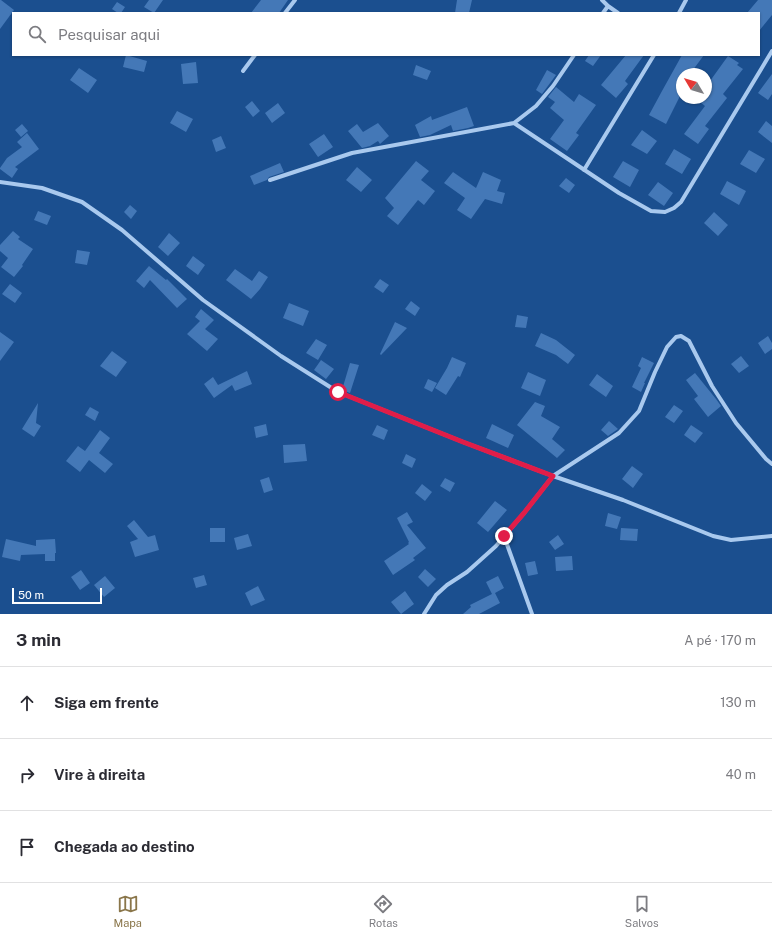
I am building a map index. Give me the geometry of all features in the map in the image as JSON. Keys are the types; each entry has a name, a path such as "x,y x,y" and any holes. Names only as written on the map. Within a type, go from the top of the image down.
{"street":[{"path":"286,12 295,0"},
{"path":"602,0 617,12"},
{"path":"680,12 686,0"},
{"path":"604,12 608,6"},
{"path":"514,123 619,193 651,211 665,212 674,208 680,202 772,50"},
{"path":"243,71 253,56"},
{"path":"270,180 352,153 514,123 536,106 553,86 573,56"},
{"path":"584,170 653,56"},
{"path":"0,182 42,188 82,202 122,230 203,300 281,356 338,392 463,442 553,476 623,500 714,536 732,540 772,536"},
{"path":"424,614 436,595 496,546 553,476 619,433 639,411 667,347 676,337 681,336 689,341 712,386 736,423 766,459 772,464"},
{"path":"504,536 532,614"}],"building":[{"path":"0,0 1,0 14,10 0,29"},
{"path":"149,0 163,0 155,12 144,7"},
{"path":"261,0 288,0 280,12 252,12"},
{"path":"457,0 472,0 469,12 455,12"},
{"path":"758,0 772,0 772,15 760,30 760,12 748,12"},
{"path":"117,2 125,7 122,12 116,12 112,9"},
{"path":"126,56 147,61 144,72 123,67"},
{"path":"588,56 600,56 593,66 585,61"},
{"path":"625,56 643,56 625,81 628,84 616,98 601,85"},
{"path":"681,56 703,56 694,68 676,68 676,104 666,124 649,115"},
{"path":"728,56 739,63 737,65 743,69 723,94 727,98 705,126 709,129 698,144 684,134 705,106 702,104 712,104 712,78"},
{"path":"196,62 198,83 183,84 181,64"},
{"path":"416,65 431,71 427,80 413,75"},
{"path":"79,68 97,80 88,93 70,80"},
{"path":"547,70 556,75 542,94 536,90"},
{"path":"772,74 772,94 768,100 758,93"},
{"path":"556,87 574,102 579,94 596,105 576,133 579,135 567,151 550,139 564,120 550,108 555,102 548,97"},
{"path":"252,101 260,111 253,117 245,107"},
{"path":"278,103 285,113 272,123 265,113"},
{"path":"467,107 474,126 453,131 451,125 430,135 420,137 415,125 431,116 432,120"},
{"path":"177,111 193,119 186,132 170,123"},
{"path":"766,121 772,126 772,143 758,132"},
{"path":"378,123 389,136 380,144 378,141 370,146 362,148 348,131 357,124 363,132"},
{"path":"22,124 28,131 21,137 15,130"},
{"path":"642,130 657,141 647,154 631,145"},
{"path":"27,133 39,149 15,167 18,169 12,178 0,168 7,158 22,147 17,142"},
{"path":"324,134 333,147 318,157 309,144"},
{"path":"221,136 226,148 216,152 212,140"},
{"path":"674,149 691,159 682,174 665,164"},
{"path":"749,150 765,159 756,173 740,164"},
{"path":"416,161 429,171 421,180 435,191 424,205 418,200 398,225 387,216 394,208 385,198"},
{"path":"623,161 639,170 630,187 613,177"},
{"path":"280,163 284,172 269,177 267,180 254,185 250,176"},
{"path":"357,167 372,180 361,192 346,180"},
{"path":"453,172 476,188 483,172 501,180 497,191 505,193 502,204 485,199 471,219 457,210 465,198 444,183"},
{"path":"566,178 575,185 569,193 559,186"},
{"path":"727,181 746,191 739,205 720,194"},
{"path":"658,182 673,193 664,206 648,195"},
{"path":"130,205 137,211 131,219 124,212"},
{"path":"38,211 51,216 47,225 34,220"},
{"path":"714,212 728,225 718,236 704,223"},
{"path":"13,231 20,237 18,239 33,249 22,265 23,266 14,277 1,267 8,258 0,251 0,245"},
{"path":"169,233 180,243 168,256 158,247"},
{"path":"77,250 90,252 87,265 75,263"},
{"path":"193,256 205,265 198,275 186,266"},
{"path":"149,266 166,280 167,279 187,299 177,308 150,280 144,288 136,281"},
{"path":"235,269 252,281 259,271 268,277 251,299 226,280"},
{"path":"380,279 389,285 383,293 374,287"},
{"path":"10,284 22,293 15,303 2,294"},
{"path":"411,301 420,308 415,316 405,309"},
{"path":"289,303 309,311 303,326 283,318"},
{"path":"201,309 214,320 205,329 218,339 207,351 187,334 200,321 195,317"},
{"path":"517,315 528,317 526,328 515,327"},
{"path":"395,322 407,328 381,355 380,354"},
{"path":"0,332 14,342 0,361"},
{"path":"541,333 556,340 575,355 568,364 556,355 535,346"},
{"path":"768,336 772,343 772,349 765,354 758,343"},
{"path":"316,339 327,345 318,360 306,353"},
{"path":"112,351 127,362 116,377 100,366"},
{"path":"741,356 749,366 739,373 731,364"},
{"path":"452,357 466,363 460,377 458,376 446,395 435,388"},
{"path":"642,357 654,363 641,392 632,387 641,368 638,366"},
{"path":"321,360 334,369 326,379 314,370"},
{"path":"350,363 359,365 350,393 342,390"},
{"path":"247,371 252,384 235,391 232,385 214,398 204,384 213,377 218,385"},
{"path":"528,372 546,380 540,396 521,388"},
{"path":"695,373 721,406 708,417 694,399 698,396 686,380"},
{"path":"597,374 613,386 606,397 589,385"},
{"path":"428,379 437,383 432,392 424,388"},
{"path":"535,402 545,406 541,416 560,427 552,439 565,450 557,458 517,425"},
{"path":"38,403 36,423 41,426 34,437 22,429"},
{"path":"674,405 683,411 674,423 665,417"},
{"path":"90,407 99,412 95,421 85,415"},
{"path":"609,421 618,429 608,436 601,430"},
{"path":"266,424 268,435 256,438 254,427"},
{"path":"492,424 514,435 508,448 486,438"},
{"path":"377,425 388,430 384,440 372,435"},
{"path":"691,425 703,433 695,443 684,435"},
{"path":"100,430 110,438 99,453 113,464 105,473 89,460 80,472 66,461 78,446 85,451"},
{"path":"305,444 307,461 284,463 283,445"},
{"path":"406,454 416,459 412,468 402,463"},
{"path":"632,466 643,474 633,488 622,479"},
{"path":"269,477 273,490 264,493 260,480"},
{"path":"445,478 455,483 450,492 440,486"},
{"path":"422,484 432,492 425,501 415,493"},
{"path":"495,501 507,510 488,532 477,523"},
{"path":"407,512 413,522 407,525 426,548 413,558 415,560 393,575 384,561 409,544 397,518"},
{"path":"608,513 621,517 617,529 605,526"},
{"path":"134,520 148,537 155,535 159,550 135,557 130,542 138,539 127,526"},
{"path":"210,528 225,528 225,542 210,542"},
{"path":"621,528 638,529 637,541 620,540"},
{"path":"248,534 252,546 237,550 234,538"},
{"path":"558,535 564,544 555,550 549,542"},
{"path":"6,539 36,546 36,540 55,539 55,561 45,561 45,554 21,555 20,561 2,557"},
{"path":"572,556 573,570 556,571 555,557"},
{"path":"535,561 538,574 528,576 525,563"},
{"path":"425,569 436,579 428,587 418,577"},
{"path":"81,570 90,583 80,590 71,577"},
{"path":"204,575 207,585 196,588 193,578"},
{"path":"105,576 115,588 104,597 94,585"},
{"path":"498,576 504,588 495,593 500,603 479,614 463,614 471,607 470,605 492,594 486,582"},
{"path":"258,586 265,600 251,606 245,593"},
{"path":"405,591 414,604 401,614 391,602"}],"route":[{"path":"338,392 553,476 504,536"}]}
